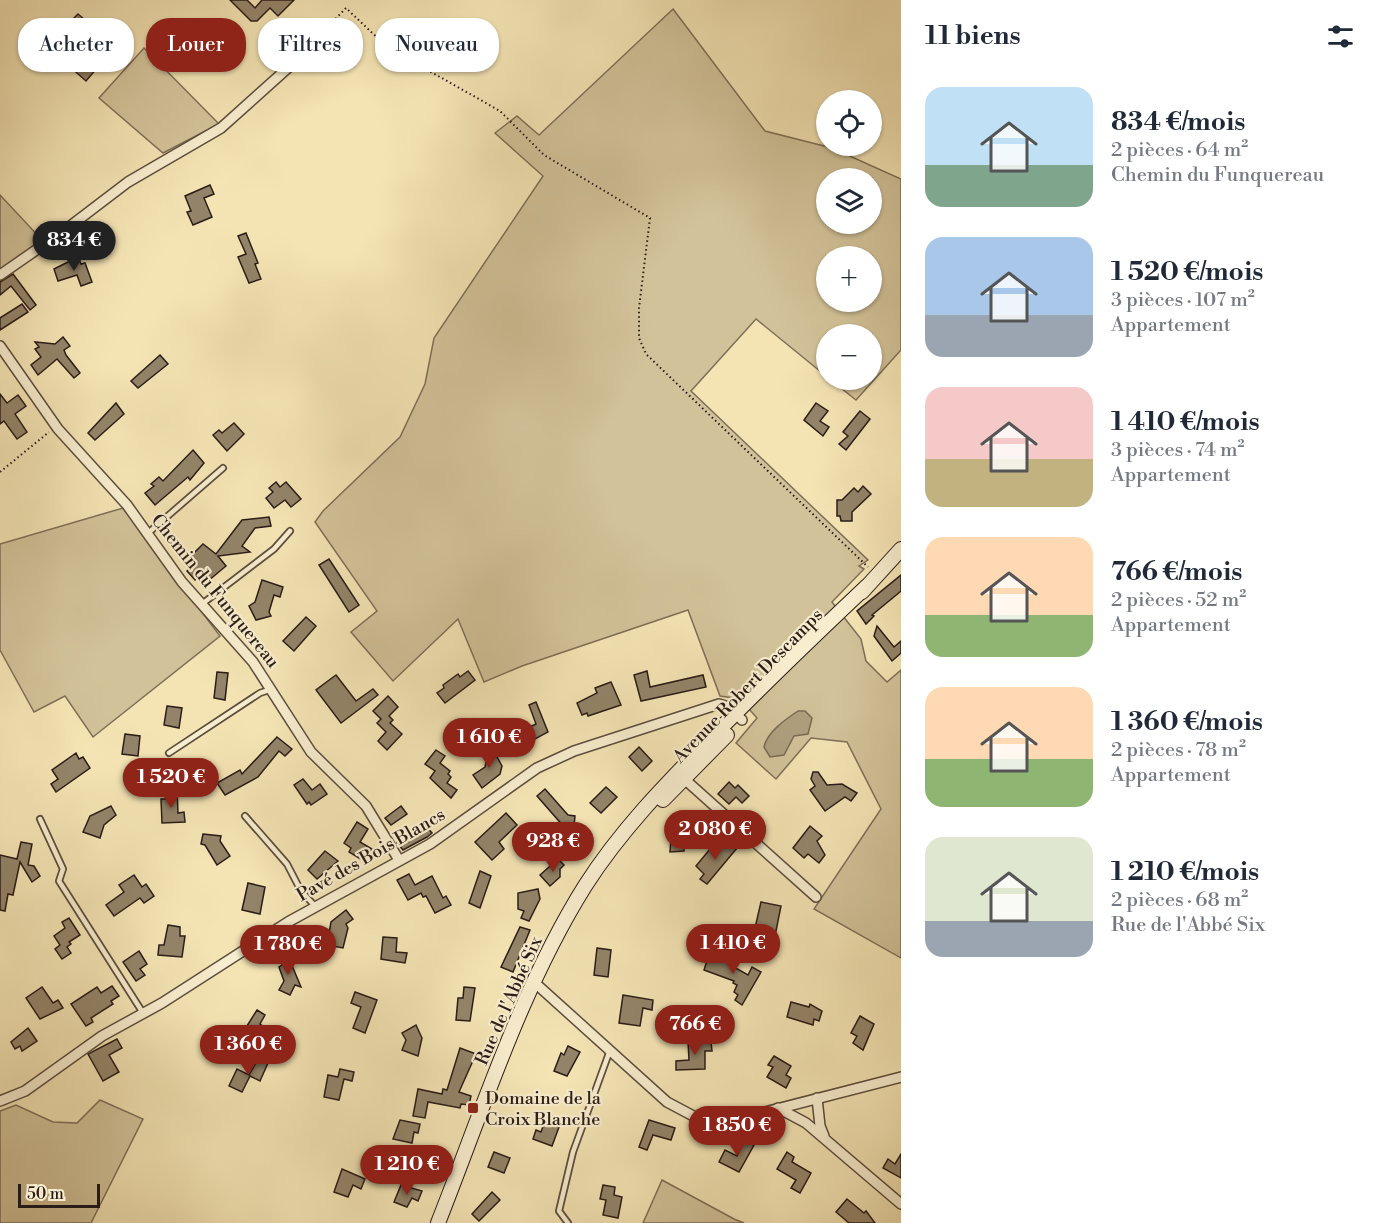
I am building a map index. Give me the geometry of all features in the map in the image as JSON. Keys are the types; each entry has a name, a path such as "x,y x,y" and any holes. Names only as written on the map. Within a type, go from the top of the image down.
{"main road":[{"name":"Avenue Robert Descamps","path":"654,804 901,549"},
{"name":"Rue de l'Abbé Six","path":"438,1223 534,982 562,927 602,870 654,804"}],"street":[{"path":"0,275 65,230 128,182 221,128 284,72"},
{"name":"Chemin du Funquereau","path":"0,346 56,427 127,505 202,604 247,654 311,752 366,806 399,860"},
{"name":"Pavé des Bois Blancs","path":"0,1101 25,1091 102,1036 143,1014 315,906 445,834 528,773 562,756 652,724 719,704 724,704 739,716"},
{"path":"681,776 816,897"},
{"path":"534,982 555,999 609,1053 668,1102 699,1119 716,1122 734,1120 901,1077"},
{"path":"817,1098 820,1126 827,1141"},
{"path":"778,1108 799,1119 901,1204"}],"lane":[{"path":"147,534 223,468"},
{"path":"202,604 274,549 290,531"},
{"path":"169,753 260,693 272,689"},
{"path":"245,816 287,864 301,891 315,906"},
{"path":"40,819 63,869 59,881 143,1014"},
{"path":"568,1223 559,1211 569,1164 609,1053"}],"path":[{"path":"336,18 346,8 357,18"},
{"path":"363,24 387,47 500,111 544,155 650,218 639,308 639,338 646,354 877,575"},
{"path":"0,472 56,427"}],"shaded area":[{"path":"673,9 765,131 816,144 816,156 850,156 877,168 816,168 816,234 882,234 882,170 901,179 901,350 882,371 882,324 816,324 816,368 756,319 691,391 868,560 859,566 864,569 832,602 861,639 866,661 887,682 901,670 901,958 814,909 881,809 847,742 811,738 776,779 736,743 757,718 740,699 720,696 688,610 522,666 484,682 458,619 393,681 351,632 377,611 315,522 323,511 400,437 425,384 434,338 543,176 495,133 517,116 539,135"},
{"path":"144,48 146,50 146,72 168,72 219,124 163,153 99,98 122,72 134,72 134,59"},
{"path":"0,195 43,241 0,270"},
{"path":"844,390 865,390 856,400"},
{"path":"123,508 220,636 93,737 65,696 34,712 0,650 0,544"},
{"path":"798,711 805,711 812,718 808,734 794,736 784,755 770,757 764,747 769,736"},
{"path":"100,1100 143,1119 91,1223 0,1223 0,1111 16,1105 53,1122 77,1123"},
{"path":"662,1180 734,1219 744,1223 643,1223"}],"building":[{"path":"230,0 247,0 255,8 262,0 294,0 278,16 270,8 257,21 251,21"},
{"path":"76,72 94,72 86,81"},
{"path":"210,185 214,194 204,198 212,217 193,225 187,212 191,211 185,196"},
{"path":"246,233 258,263 255,264 261,279 249,283 238,257 246,254 238,236"},
{"path":"78,257 81,264 85,263 92,282 81,286 77,275 58,281 54,269"},
{"path":"13,274 36,305 30,310 11,286 0,295 0,282"},
{"path":"22,304 28,312 0,330 0,318"},
{"path":"63,337 70,346 64,350 66,355 80,373 74,378 57,359 38,375 31,365 41,357 35,349 39,347 35,342 55,344"},
{"path":"160,355 168,364 138,388 131,381"},
{"path":"0,394 7,403 18,395 26,406 15,414 27,432 17,439 4,421 0,424"},
{"path":"116,403 124,414 95,440 88,433"},
{"path":"816,403 828,411 820,421 829,427 823,436 804,420"},
{"path":"860,411 870,419 846,450 839,444 848,436 843,432"},
{"path":"234,423 244,434 227,451 213,435 219,430 222,433"},
{"path":"193,450 204,463 190,480 188,477 155,505 145,493 154,486 151,484 159,477 163,481"},
{"path":"276,482 280,487 286,482 301,499 291,507 285,500 274,508 266,498 273,492 269,488"},
{"path":"863,486 871,494 852,512 852,521 841,521 840,516 837,516 837,500 842,500 854,488 858,492"},
{"path":"269,517 271,526 255,528 242,546 250,552 218,556 226,566 208,581 202,574 195,580 187,571 192,566 188,559 203,544 216,554 242,520"},
{"path":"329,559 359,605 349,612 319,565"},
{"path":"901,575 901,591 872,615 874,616 866,624 857,611"},
{"path":"262,580 283,587 280,597 274,595 269,612 271,616 256,620 249,606 255,602"},
{"path":"306,617 316,626 294,651 283,641"},
{"path":"877,626 894,647 901,641 901,653 892,661 874,636"},
{"path":"468,671 475,680 445,703 437,693 444,688 443,685 458,674 460,677"},
{"path":"647,671 650,687 703,675 706,687 641,701 634,675"},
{"path":"217,672 228,673 225,700 214,698"},
{"path":"336,675 356,701 373,689 378,695 341,723 316,690"},
{"path":"611,682 621,705 588,716 587,713 582,715 577,703 597,693 595,688"},
{"path":"388,696 398,707 389,716 393,720 390,723 402,734 387,750 378,741 386,732 377,723 381,719 373,711"},
{"path":"536,702 548,732 522,746 517,733 536,724 529,705"},
{"path":"167,706 182,708 179,728 164,725"},
{"path":"125,734 140,736 138,756 122,754"},
{"path":"277,737 292,749 285,756 279,751 258,777 225,795 217,783 240,770 242,774"},
{"path":"490,744 502,766 500,774 482,788 473,775 485,767"},
{"path":"639,747 652,761 642,771 629,757"},
{"path":"436,750 445,756 440,763 450,771 448,774 451,777 447,783 457,790 451,798 430,778 435,771 425,764"},
{"path":"76,753 79,759 83,757 90,768 56,792 51,784 58,779 52,770"},
{"path":"813,772 818,772 827,785 842,784 857,793 851,801 845,797 825,811 810,790 815,786 811,779"},
{"path":"303,779 312,790 320,784 327,794 311,805 309,802 307,804 294,785"},
{"path":"729,782 735,788 738,785 749,796 742,803 736,797 729,804 718,794"},
{"path":"606,787 617,797 601,813 590,803"},
{"path":"545,789 568,815 575,816 573,836 582,836 582,846 551,843 552,835 572,836 537,796"},
{"path":"177,790 178,813 184,812 185,822 162,823 161,799 166,799 165,791"},
{"path":"111,806 116,815 104,825 100,838 83,832 90,816"},
{"path":"401,806 407,814 391,825 385,818"},
{"path":"506,813 517,825 499,842 504,849 492,860 475,842"},
{"path":"678,818 685,825 684,851 670,852 671,838 667,833"},
{"path":"357,822 368,829 360,842 372,849 364,861 349,852 351,848 344,843"},
{"path":"426,826 432,833 427,837 403,850 397,843"},
{"path":"810,826 822,836 817,841 825,855 819,863 808,854 804,858 793,848"},
{"path":"203,834 221,836 220,841 230,856 217,865 205,845 201,844"},
{"path":"727,840 737,848 707,884 700,879 704,874 696,866 710,849 716,854"},
{"path":"21,842 32,844 28,865 34,866 40,876 32,882 20,862 13,895 8,894 5,911 0,910 0,855 17,859"},
{"path":"325,851 338,861 317,879 308,870"},
{"path":"558,859 564,865 560,869 560,877 550,886 540,875"},
{"path":"480,871 491,876 480,908 469,903"},
{"path":"409,874 415,885 432,876 443,898 446,896 451,905 435,913 426,896 423,897 421,893 408,900 397,880"},
{"path":"134,875 142,887 146,884 154,896 144,903 140,898 114,916 106,905 124,892 119,885"},
{"path":"248,883 265,887 260,914 242,910"},
{"path":"538,889 540,899 529,921 521,918 524,911 518,909 518,893"},
{"path":"761,902 781,906 773,946 752,941"},
{"path":"346,910 353,919 346,924 348,928 343,948 332,946 333,940 328,939 331,922"},
{"path":"69,918 80,935 69,942 71,944 67,947 71,953 62,959 55,949 60,945 54,936 65,928 62,922"},
{"path":"168,925 180,927 180,936 185,936 182,957 158,955 159,945 164,945"},
{"path":"520,927 530,930 513,972 501,967"},
{"path":"383,937 397,938 396,952 407,953 405,963 381,959"},
{"path":"597,948 611,950 608,977 594,975"},
{"path":"139,951 147,964 140,969 145,975 136,981 123,962"},
{"path":"727,952 736,959 732,966 748,975 752,967 761,972 742,1005 735,1000 738,995 734,992 737,985 733,983 734,981 704,970 709,954 723,959"},
{"path":"288,956 301,987 295,985 290,995 279,990 284,981 279,967 282,965 280,959"},
{"path":"112,986 119,996 111,1001 113,1004 91,1018 93,1022 86,1026 71,1004 97,987 101,993"},
{"path":"42,987 53,1003 58,1000 63,1008 40,1019 26,998"},
{"path":"464,987 475,988 470,1021 456,1020 458,998 463,998"},
{"path":"355,992 377,1000 365,1033 353,1028 361,1007 351,1003"},
{"path":"623,995 653,1000 652,1010 643,1008 640,1026 619,1023"},
{"path":"791,1002 809,1007 810,1004 822,1011 819,1021 814,1019 813,1025 787,1017"},
{"path":"257,1010 265,1015 260,1024 273,1033 266,1042 245,1029"},
{"path":"860,1016 874,1024 863,1050 853,1043 857,1036 851,1033"},
{"path":"416,1025 422,1038 418,1056 402,1050 406,1040 402,1033"},
{"path":"28,1028 37,1041 22,1051 20,1046 15,1049 11,1042"},
{"path":"117,1039 122,1048 109,1055 119,1072 103,1081 88,1054"},
{"path":"688,1041 711,1042 712,1051 705,1051 705,1069 676,1070 676,1061 689,1060"},
{"path":"568,1046 580,1052 567,1076 554,1071 561,1053 564,1055"},
{"path":"460,1048 476,1054 459,1092 471,1096 469,1105 461,1104 460,1108 428,1102 425,1118 413,1116 418,1089 442,1094 443,1089 447,1090"},
{"path":"774,1056 791,1066 786,1075 791,1078 786,1088 767,1077 773,1067 768,1065"},
{"path":"258,1059 268,1063 260,1081 250,1076 242,1092 229,1086 237,1069 249,1075"},
{"path":"340,1069 354,1072 352,1081 344,1079 339,1100 324,1097 328,1075 338,1077"},
{"path":"547,1115 562,1119 552,1146 533,1139 536,1130 541,1132"},
{"path":"400,1120 420,1124 418,1133 414,1132 412,1143 393,1139"},
{"path":"649,1120 675,1128 671,1140 653,1135 647,1150 639,1147"},
{"path":"744,1140 754,1145 739,1172 719,1162 725,1150 737,1156"},
{"path":"494,1152 510,1158 504,1173 488,1167"},
{"path":"787,1152 794,1157 792,1162 811,1173 800,1193 791,1188 796,1180 777,1169"},
{"path":"901,1154 901,1178 883,1168 888,1159 895,1164"},
{"path":"342,1169 365,1179 361,1189 353,1185 348,1197 334,1192"},
{"path":"401,1185 422,1191 418,1201 412,1198 407,1207 394,1202"},
{"path":"603,1185 615,1187 614,1195 622,1197 618,1218 603,1215 606,1200 600,1199"},
{"path":"492,1192 500,1200 479,1221 472,1214"},
{"path":"847,1199 864,1213 866,1211 875,1223 849,1223 836,1212"}],"place":[{"name":"Domaine de la Croix Blanche","path":"473,1108"}]}
